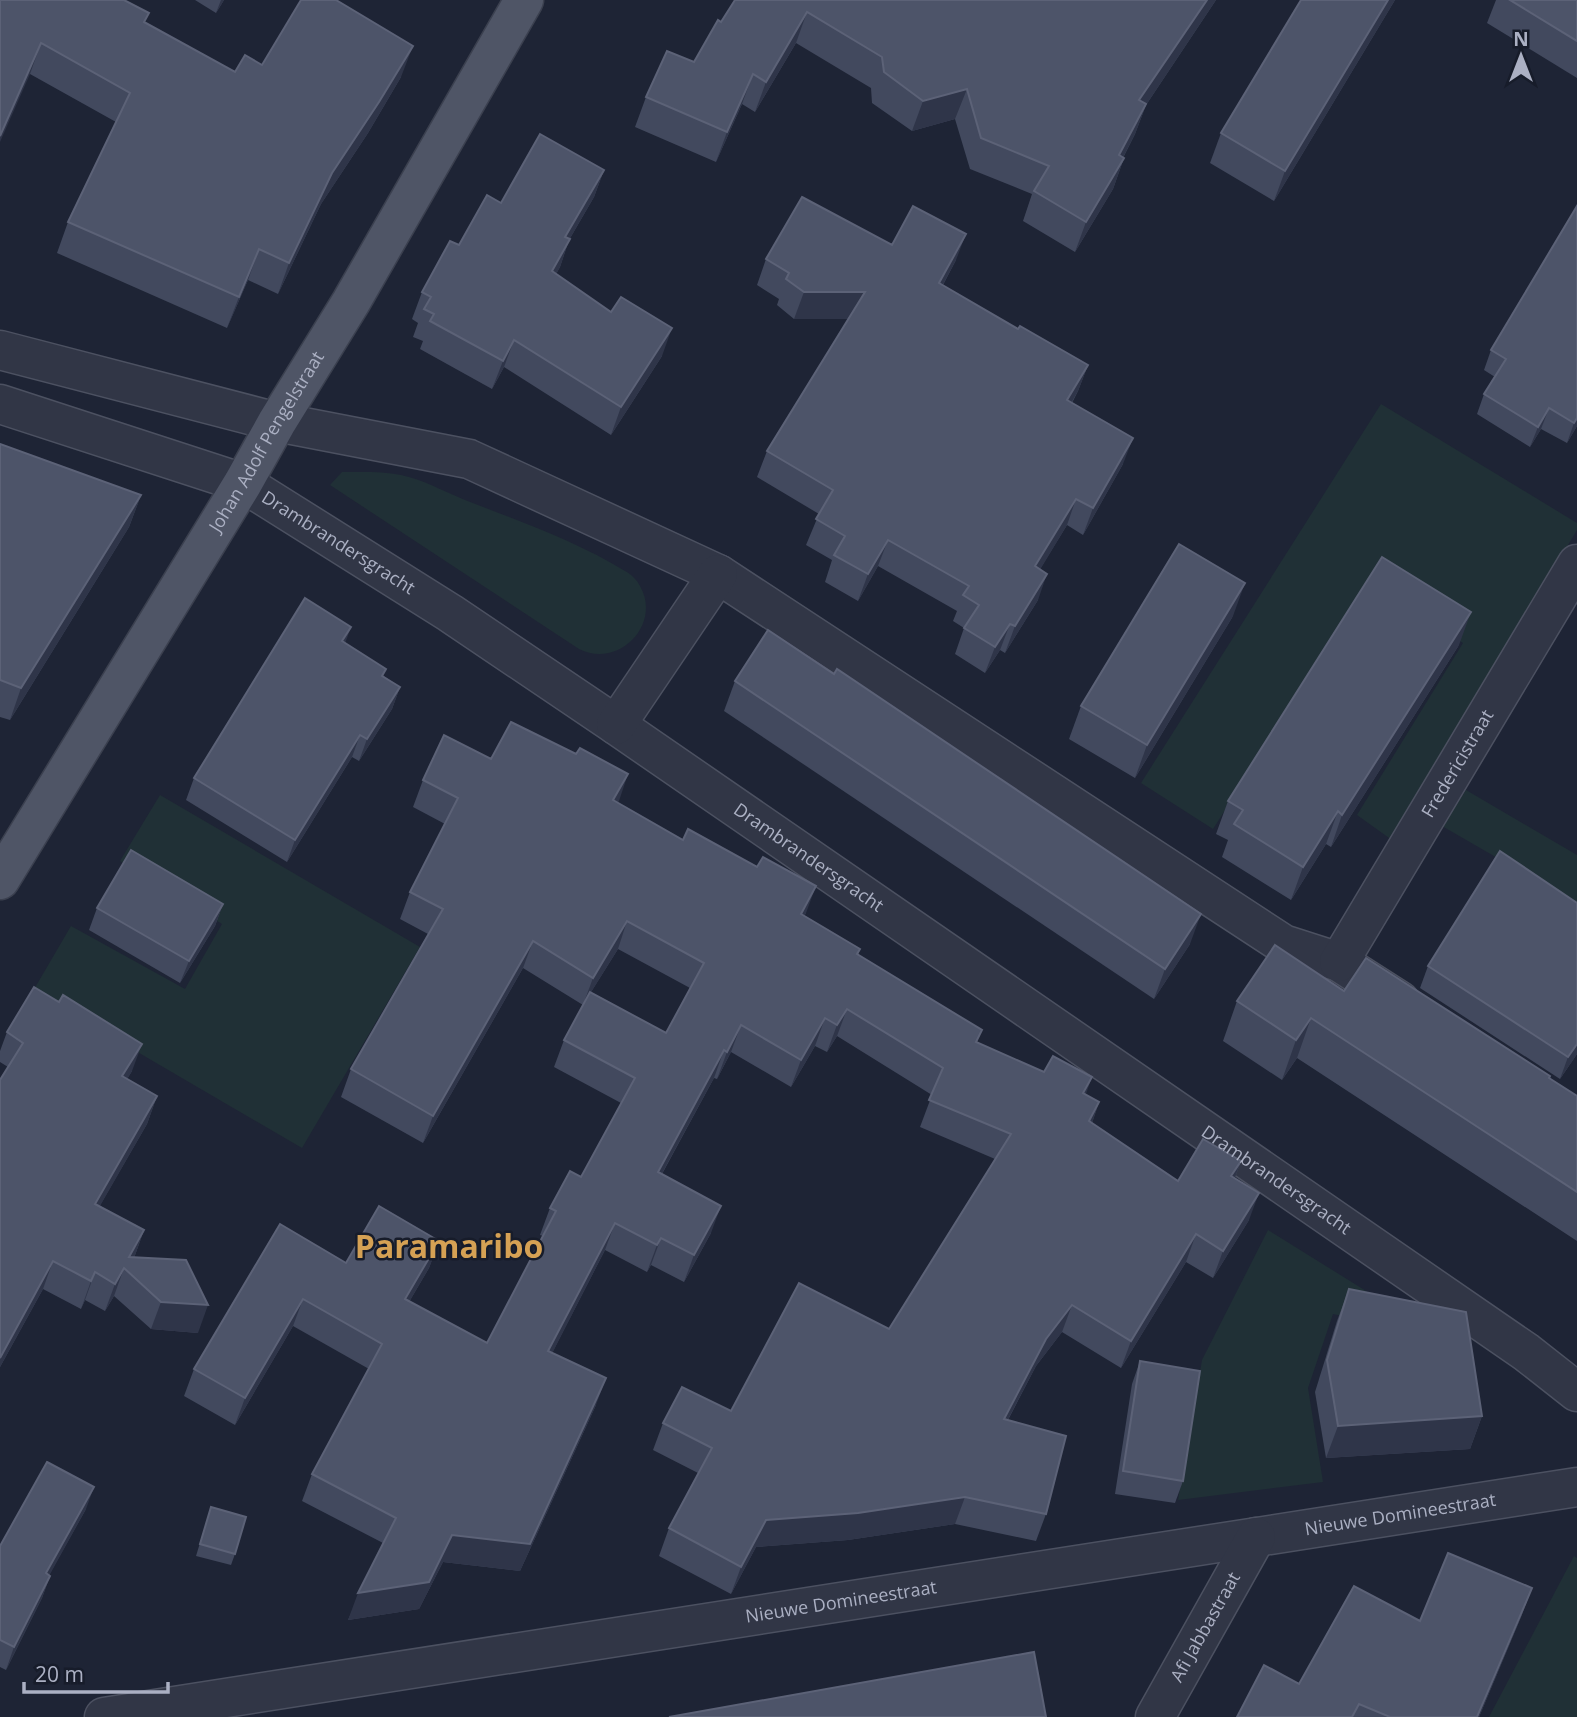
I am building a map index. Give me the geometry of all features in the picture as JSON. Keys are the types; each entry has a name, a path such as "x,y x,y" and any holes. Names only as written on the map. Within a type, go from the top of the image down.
{"main road":[{"name":"Johan Adolf Pengelstraat","path":"0,880 351,302 524,0"}],"street":[{"path":"0,350 277,422 468,459 718,574 1283,943 1339,962 1429,1020"},
{"name":"Drambrandersgracht","path":"0,404 243,483 450,613 616,725 1515,1344 1577,1392"},
{"name":"Fredericistraat","path":"1339,962 1577,564"},
{"path":"616,725 718,574"},
{"name":"Nieuwe Domineestraat","path":"104,1717 1577,1487"},
{"name":"Afi Jabbastraat","path":"1156,1717 1256,1537"}],"shaded area":[{"path":"1381,404 1577,523 1577,530 1392,840 1357,815 1463,643 1370,583 1213,829 1141,783"},
{"path":"342,472 386,473 417,479 587,550 636,579 645,600 645,615 641,628 622,648 608,653 594,654 579,649 330,485"},
{"path":"1466,790 1577,855 1577,904 1442,826"},
{"path":"160,795 420,947 302,1148 33,991 71,926 185,989 222,924 120,861"},
{"path":"1268,1230 1387,1304 1381,1324 1333,1314 1308,1388 1323,1482 1178,1500 1202,1360"},
{"path":"1574,1556 1577,1558 1577,1717 1489,1717"}],"building":[{"path":"0,0 124,0 149,13 144,22 235,72 245,55 262,65 301,0 336,0 413,46 332,173 289,263 259,249 239,297 68,222 130,93 41,43 0,136"},
{"path":"735,0 1207,0 1139,100 1146,104 1119,155 1124,158 1086,222 1034,191 1049,166 981,138 967,89 923,101 884,72 882,57 807,12 766,82 753,74 727,132 646,97 667,51 694,62 718,20 721,22"},
{"path":"1301,0 1388,0 1285,171 1221,133"},
{"path":"1510,0 1577,0 1577,41"},
{"path":"540,134 604,170 565,237 570,239 552,271 611,312 621,297 672,328 621,407 514,340 503,361 430,321 434,314 424,309 431,297 422,292 450,241 459,245 487,195 501,203"},
{"path":"802,197 892,245 913,206 966,234 939,283 1018,329 1020,326 1088,365 1067,400 1133,438 1093,508 1076,499 1035,566 1047,574 1015,626 1010,624 995,647 964,628 979,605 963,595 969,586 888,540 868,574 834,555 845,536 816,519 833,490 767,451 865,292 804,292 786,279 789,273 766,259"},
{"path":"1577,206 1577,418 1574,423 1549,408 1538,427 1484,394 1506,359 1491,350"},
{"path":"0,444 141,495 21,688 0,680"},
{"path":"1179,544 1245,583 1147,745 1081,706"},
{"path":"1382,557 1471,612 1342,815 1338,811 1303,867 1234,824 1243,810 1228,801"},
{"path":"305,598 351,627 342,641 386,669 382,676 400,687 367,739 360,735 295,840 194,778"},
{"path":"768,630 834,674 837,669 1201,914 1165,969 735,681"},
{"path":"511,722 576,754 580,748 628,774 613,800 683,840 688,829 757,867 763,857 816,886 801,914 860,949 857,954 982,1030 976,1042 1044,1072 1053,1056 1092,1077 1083,1093 1099,1102 1089,1121 1178,1181 1203,1139 1241,1161 1231,1176 1259,1193 1223,1251 1196,1234 1131,1341 1072,1305 1046,1339 1004,1419 1066,1436 1046,1514 965,1497 858,1513 766,1520 741,1567 669,1528 712,1448 663,1423 682,1387 731,1411 799,1283 889,1329 1011,1134 929,1100 943,1068 847,1009 837,1025 825,1018 801,1060 741,1025 727,1052 724,1050 658,1172 721,1206 694,1255 661,1238 657,1245 615,1223 548,1351 606,1378 530,1544 452,1535 429,1582 358,1593 396,1518 312,1474 382,1344 303,1299 245,1398 194,1369 280,1224 346,1263 379,1206 439,1241 405,1299 487,1343 556,1211 550,1208 570,1171 581,1177 635,1078 564,1040 590,992 666,1033 704,963 627,921 593,978 533,941 433,1116 351,1069 443,909 410,892 458,798 423,780 444,735 491,759"},
{"path":"131,850 223,904 189,961 97,908"},
{"path":"1500,851 1577,903 1577,1044 1568,1057 1428,966"},
{"path":"1275,945 1344,991 1366,958 1577,1096 1577,1192 1311,1018 1296,1040 1237,1001"},
{"path":"34,987 59,1002 63,995 142,1044 122,1076 157,1096 95,1204 144,1230 129,1257 186,1260 208,1305 161,1302 124,1268 115,1284 95,1272 91,1281 53,1261 0,1358 0,1080 23,1043 7,1032"},
{"path":"1349,1289 1466,1312 1482,1416 1338,1426 1327,1360"},
{"path":"1140,1361 1200,1371 1183,1481 1123,1471"},
{"path":"47,1462 94,1487 46,1573 50,1576 14,1647 0,1640 0,1546"},
{"path":"211,1507 246,1517 235,1554 200,1544"},
{"path":"1448,1553 1532,1588 1477,1717 1390,1717 1359,1704 1352,1717 1237,1717 1264,1665 1299,1684 1354,1586 1420,1621"},
{"path":"1034,1652 1046,1717 669,1717"}],"district":[{"name":"Paramaribo","path":"449,1247"}]}
